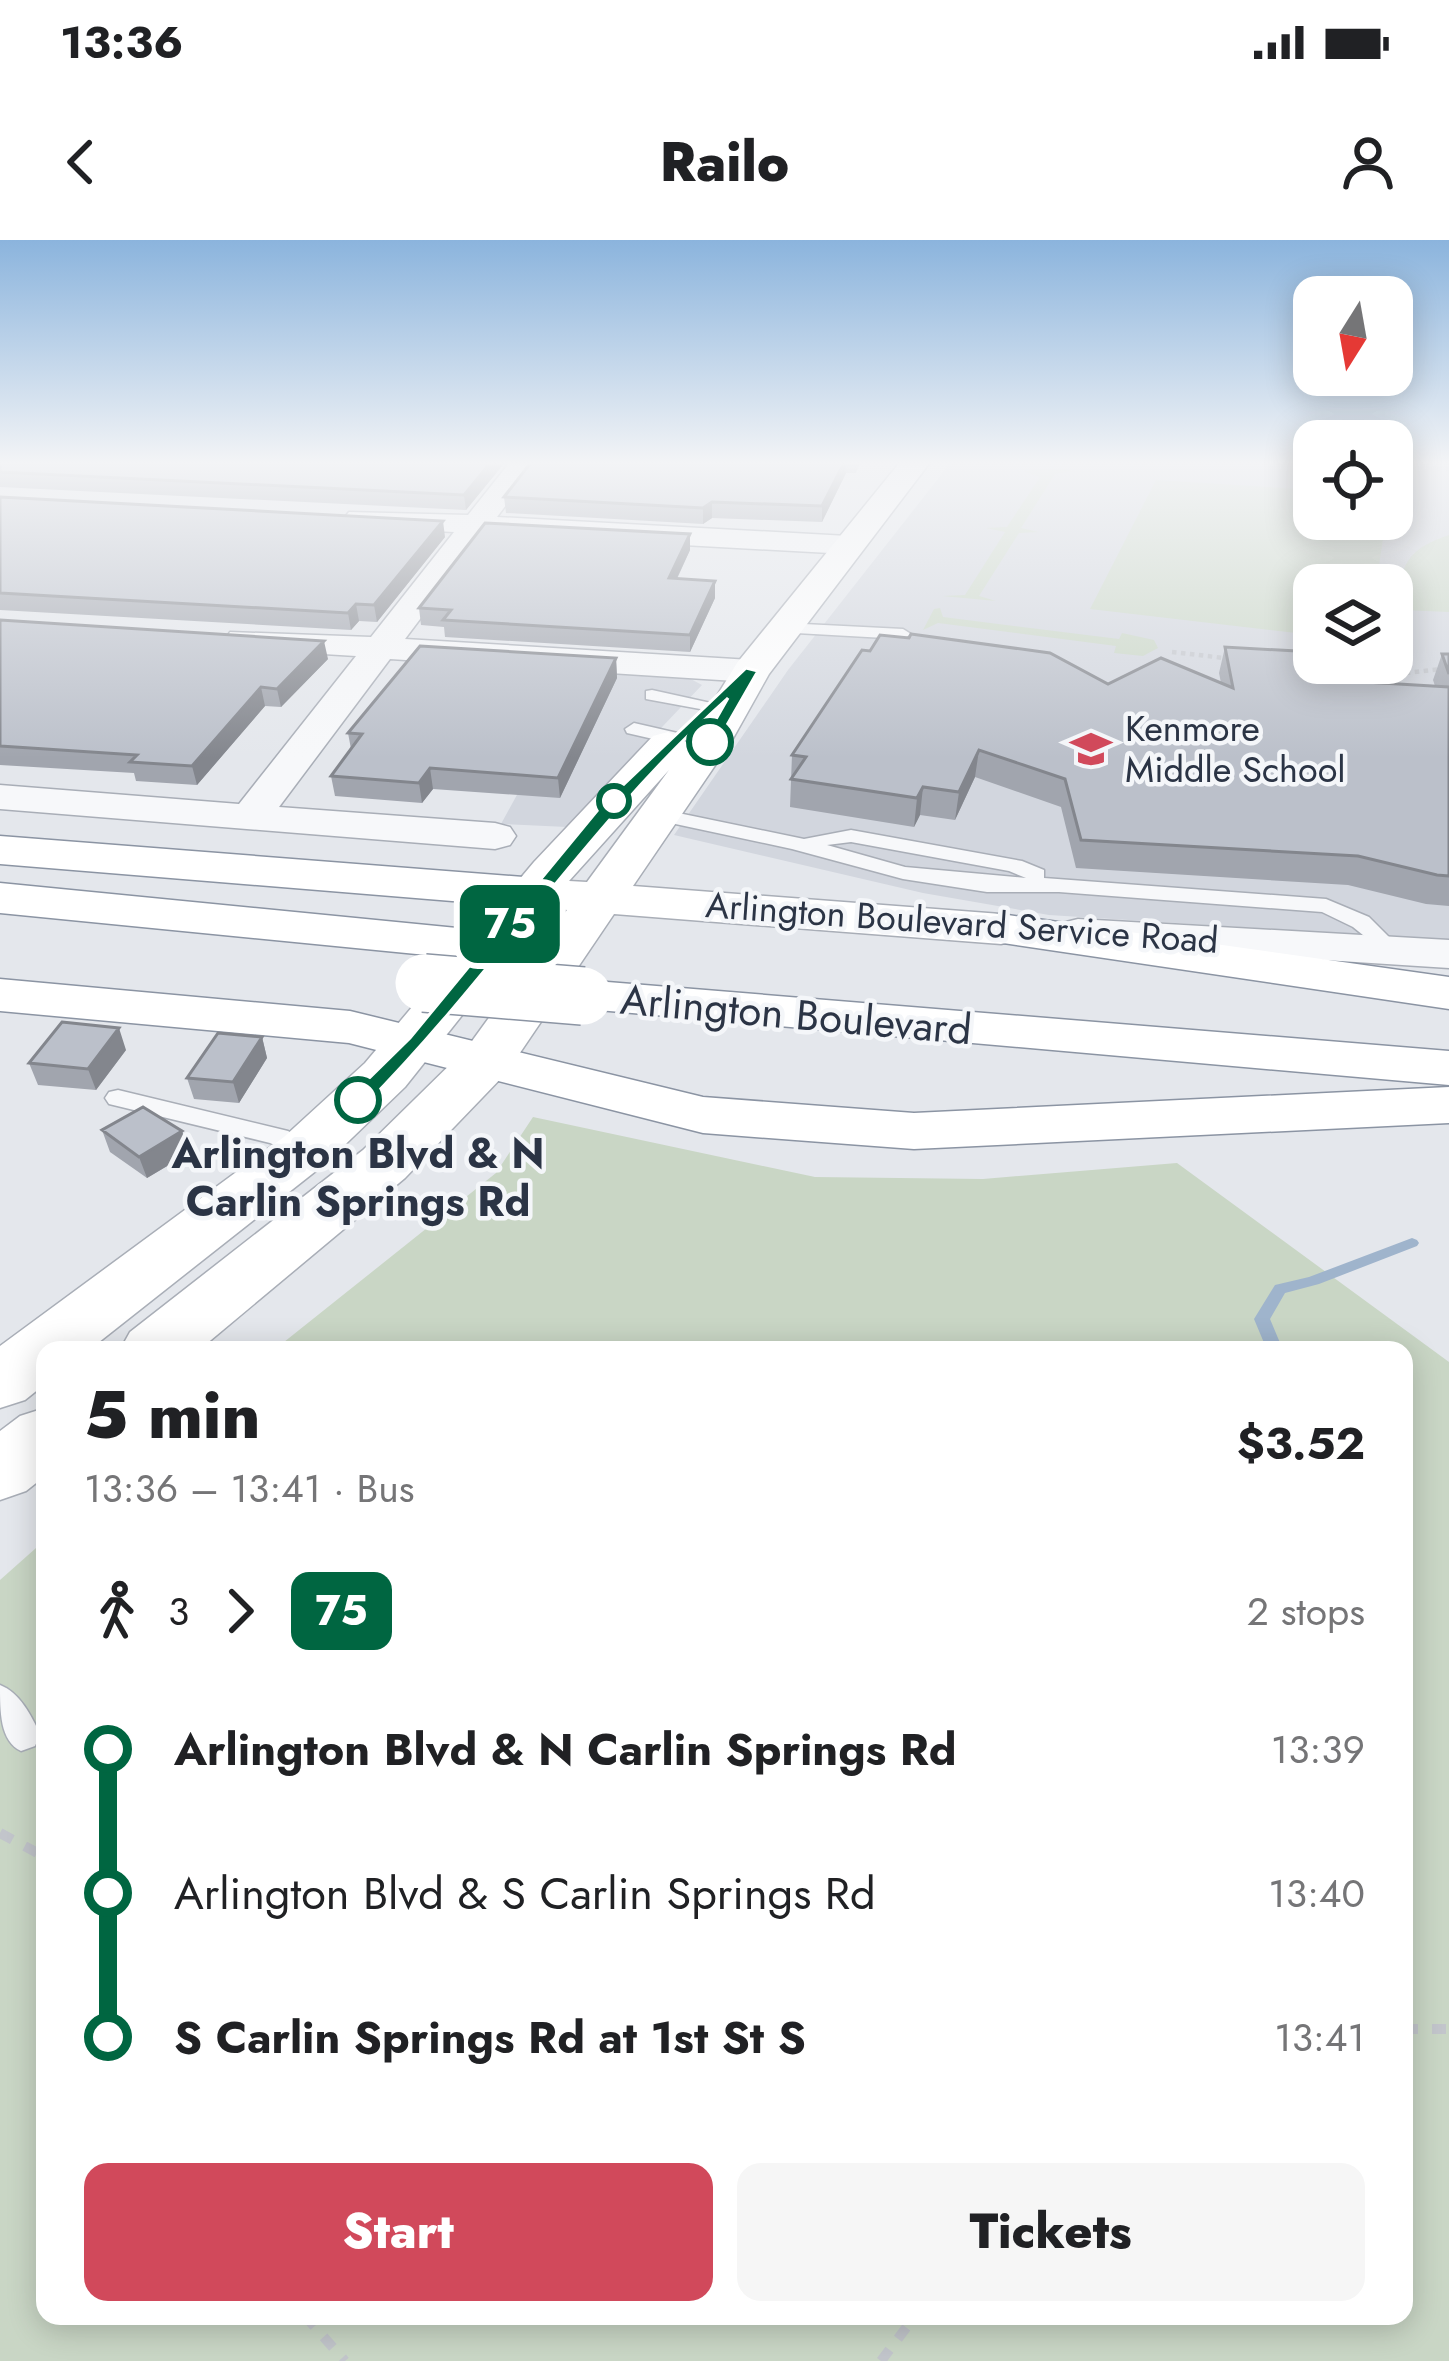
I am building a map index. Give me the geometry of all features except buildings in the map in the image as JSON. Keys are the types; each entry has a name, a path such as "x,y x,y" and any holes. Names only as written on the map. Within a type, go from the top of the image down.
{"main road":[{"path":"165,1341 384,1164 487,1060 659,815 751,671 836,560"},
{"path":"54,1341 304,1150 432,989 536,893 640,774 654,734 711,705 751,671"},
{"path":"640,774 659,815"},
{"name":"Arlington Boulevard Service Road","path":"0,850 1001,929"},
{"name":"Arlington Boulevard","path":"0,898 432,989"},
{"path":"1001,929 1449,993"},
{"name":"Arlington Boulevard","path":"0,938 432,989 596,977 1449,1022"},
{"name":"Arlington Boulevard","path":"596,977 1449,1068"},
{"path":"0,994 350,1027 432,989"},
{"path":"432,989 487,1060 703,1115 914,1131 1449,1105"},
{"path":"0,1382 36,1355"},
{"path":"0,1471 36,1443"}],"street":[{"path":"249,818 447,560"},
{"path":"215,637 382,647 660,680 751,671"},
{"path":"0,797 495,836"},
{"name":"Arlington Boulevard Service Road","path":"1001,929 1449,954"}],"lane":[{"path":"784,628 903,634"},
{"path":"660,680 711,705"},
{"name":"Arlington Boulevard Service Road","path":"659,815 795,843 903,873 987,885 1059,885 1326,906 1361,922 1389,949"},
{"path":"118,1098 279,1137 304,1150"}],"path":[{"path":"1172,652 1236,660"},
{"path":"1413,672 1449,668"},
{"path":"0,1833 36,1852"},
{"path":"1413,2029 1449,2029"},
{"path":"313,2325 345,2361"},
{"path":"880,2361 908,2325"}],"shaded area":[{"name":"Kenmore Middle School","path":"874,560 1449,560 1449,940 1049,915 923,893 674,835 788,670"},
{"path":"520,667 687,677 702,685 567,827 501,824 546,742"}],"green space":[{"path":"987,560 1002,560 979,596 996,601 942,596 965,595"},
{"path":"1115,560 1380,560 1379,564 1293,564 1293,633 1090,609"},
{"path":"1410,560 1449,560 1449,612 1413,610 1413,564 1407,564"},
{"path":"940,608 943,617 1119,639 1122,633 1154,640 1158,648 1143,656 1114,653 1116,646 938,623 923,630 934,609"},
{"path":"533,1117 815,1177 983,1179 1177,1163 1449,1362 1449,2361 0,2361 0,1580 36,1548 36,2325 1413,2325 1413,1341 285,1341 496,1173"}],"waterway":[{"path":"1271,1341 1262,1319 1280,1289 1412,1243"}],"bus line":[{"name":"75","path":"358,1100 417,1042 550,872 607,809 675,738 751,671 710,742"}],"place":[{"name":"Kenmore Middle School","path":"1091,749"},
{"name":"Arlington Blvd & N Carlin Springs Rd","path":"358,1100"}]}
